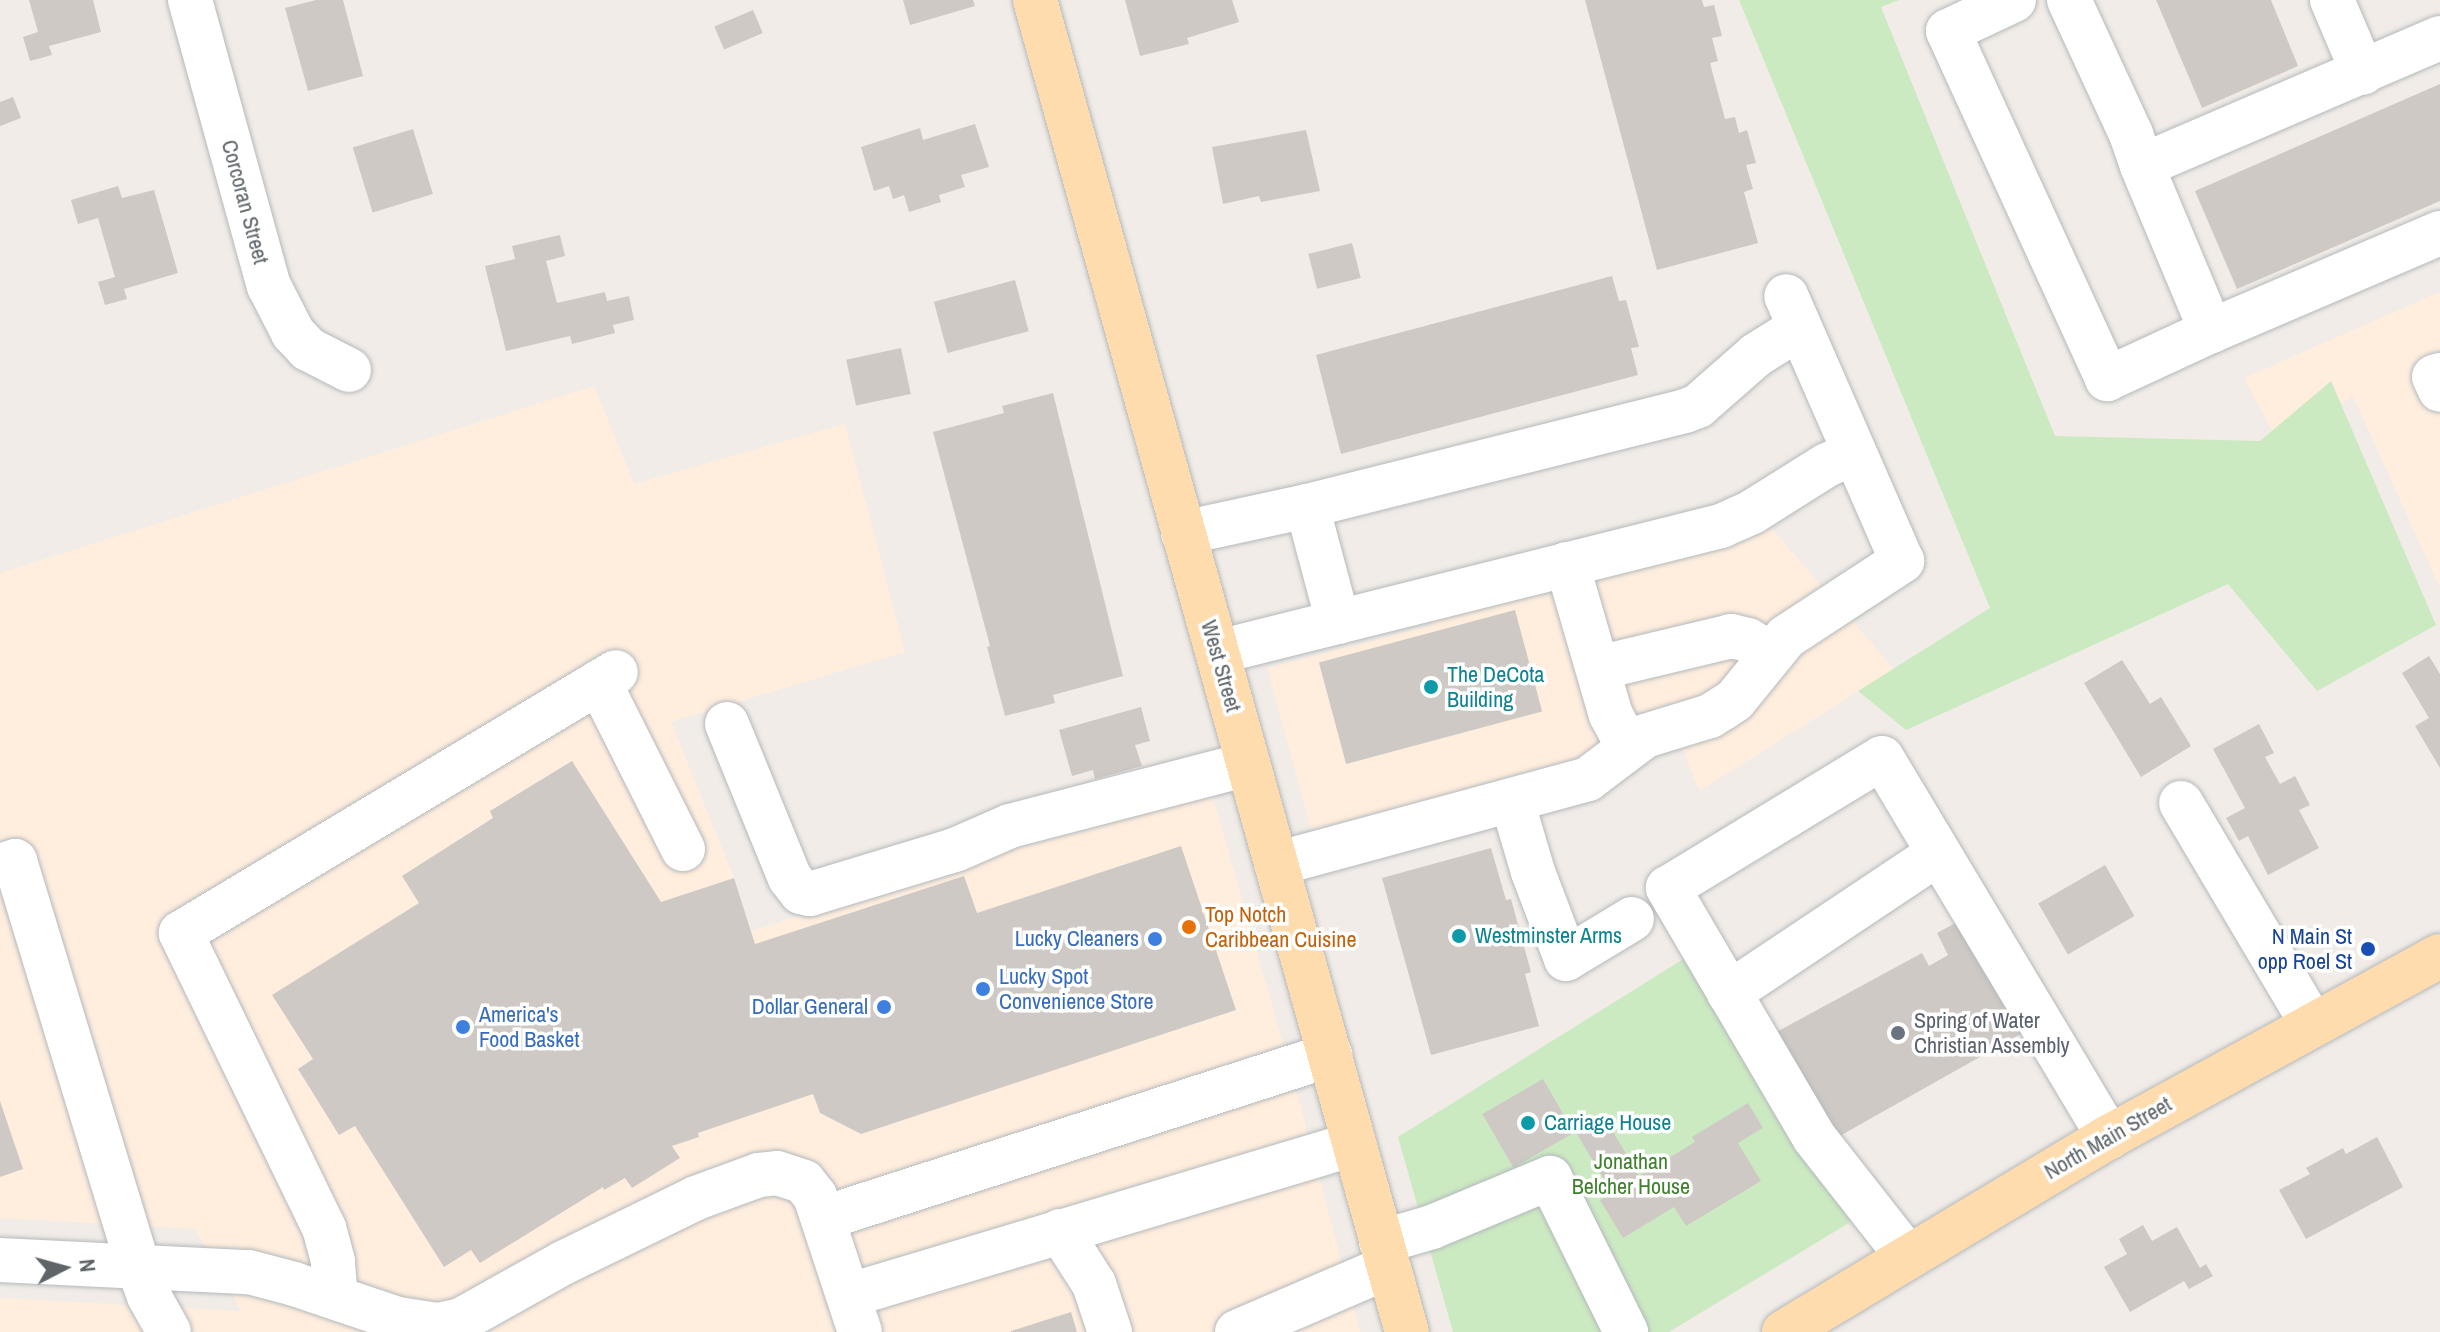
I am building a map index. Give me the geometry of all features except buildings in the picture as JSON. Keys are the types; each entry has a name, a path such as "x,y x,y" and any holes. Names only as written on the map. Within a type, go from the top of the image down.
{"main road":[{"name":"West Street","path":"1035,0 1407,1332"},
{"name":"North Main Street","path":"1784,1332 2109,1137 2440,956"}],"street":[{"name":"Corcoran Street","path":"190,0 269,286 293,333 308,349 349,370"},
{"path":"2014,0 1948,31 2107,379 2440,233"},
{"path":"2069,0 2131,134 2211,331"},
{"path":"2332,0 2363,73"},
{"path":"2142,166 2440,38"},
{"path":"1183,533 1307,506 1685,411 1711,396 1763,349 1792,312 1902,561 1786,637 1735,700 1710,716 1645,736 1588,779 1276,864"},
{"path":"2440,375 2434,377 2440,390"},
{"path":"1218,652 1721,526 1752,512 1827,465 1854,453"},
{"path":"1307,506 1338,622"},
{"path":"1567,564 1611,715 1628,747"},
{"path":"1598,668 1731,636 1748,640 1771,654"},
{"path":"336,1298 333,1261 324,1228 181,933 608,677 683,849"},
{"path":"727,724 790,878 801,892 810,894 955,850 1010,826 1248,764"},
{"path":"1908,1257 1814,1137 1668,888 1882,758 2109,1137"},
{"path":"1512,801 1533,872 1566,959 1632,919"},
{"path":"2181,803 2312,1024"},
{"path":"1729,993 1939,853"},
{"path":"0,866 15,861 138,1266 149,1296 169,1332"},
{"path":"824,1218 1330,1055"},
{"path":"0,1260 219,1270 275,1278 412,1323 449,1324 657,1216 759,1175 791,1175 804,1182 815,1196 855,1314 1060,1231 1354,1144"},
{"path":"1237,1332 1432,1227 1550,1178 1626,1332"},
{"path":"1060,1231 1094,1284 1110,1332"}],"shaded area":[{"path":"2440,292 2440,588 2353,396 2279,443 2244,378"},
{"path":"594,386 634,484 845,424 905,652 671,722 752,931 959,864 1212,794 1296,1089 1360,1332 0,1332 0,1298 241,1311 195,1229 0,1218 0,573"},
{"path":"1752,506 1894,669 1699,791 1679,740 1318,854 1267,668 1433,625 1422,579"}],"green space":[{"path":"1739,0 1899,0 1881,7 2055,436 2260,441 2331,381 2436,625 2317,691 2228,584 1906,730 1858,691 1990,608"},
{"name":"Jonathan Belcher House","path":"1685,958 1852,1221 1669,1332 1453,1332 1398,1137"}],"place":[{"name":"The DeCota Building","path":"1431,687"},
{"name":"Top Notch Caribbean Cuisine","path":"1189,927"},
{"name":"Westminster Arms","path":"1459,936"},
{"name":"Lucky Cleaners","path":"1155,939"},
{"name":"N Main St opp Roel St","path":"2368,949"},
{"name":"Lucky Spot Convenience Store","path":"983,989"},
{"name":"Dollar General","path":"884,1007"},
{"name":"America's Food Basket","path":"463,1027"},
{"name":"Spring of Water Christian Assembly","path":"1898,1033"},
{"name":"Carriage House","path":"1528,1123"}]}
